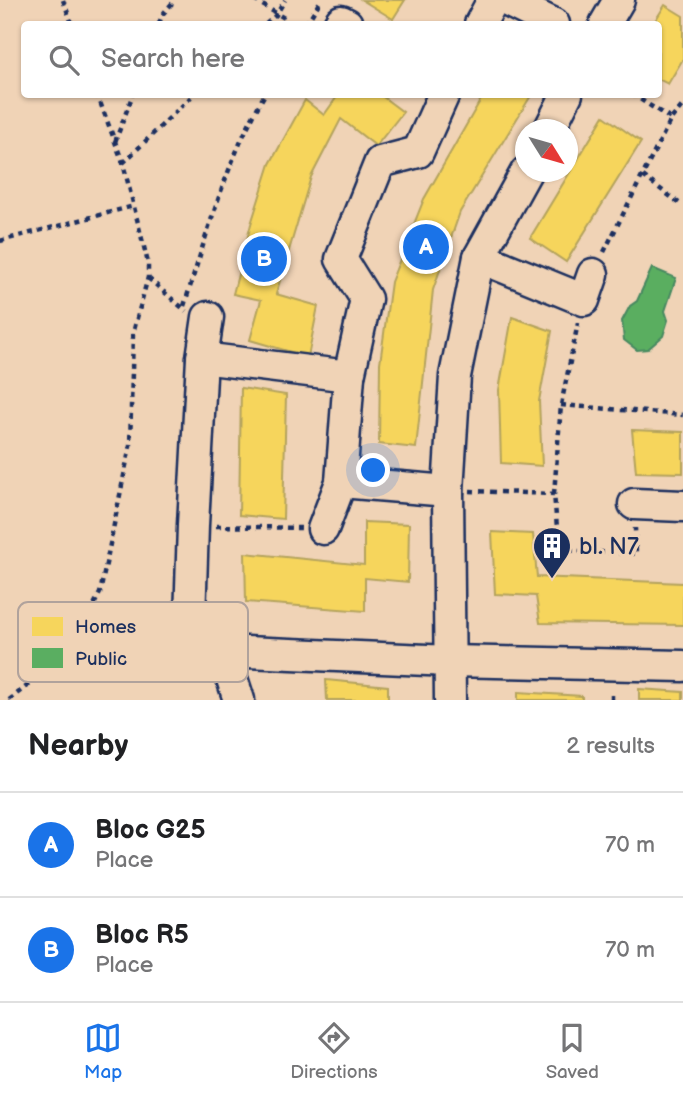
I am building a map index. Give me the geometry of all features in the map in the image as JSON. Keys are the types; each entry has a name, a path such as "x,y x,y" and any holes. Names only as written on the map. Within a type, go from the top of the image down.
{"street":[{"path":"482,21 493,0"},
{"path":"505,0 548,21"},
{"path":"607,21 619,0"},
{"path":"323,529 341,482 349,376 366,299 341,259 380,162 418,152 442,98"},
{"path":"554,119 566,98"},
{"path":"450,700 448,491 456,376 479,257 520,182"},
{"path":"479,257 585,299"},
{"path":"191,602 202,358 195,314"},
{"path":"202,358 349,376"},
{"path":"341,482 448,491"},
{"path":"634,503 683,506"},
{"path":"248,651 450,661 683,666"},
{"path":"233,682 239,700"}],"path":[{"path":"63,0 71,21"},
{"path":"160,21 175,0"},
{"path":"254,0 286,19"},
{"path":"269,21 285,0"},
{"path":"95,602 100,593 130,446 133,333 148,277 148,262 123,163 98,98"},
{"path":"115,142 132,98"},
{"path":"123,163 190,98"},
{"path":"148,277 195,314 214,213 249,122 263,98"},
{"path":"638,98 671,118"},
{"path":"634,503 636,554 559,550 554,494 561,405 585,299 671,118 683,105"},
{"path":"643,176 683,206"},
{"path":"0,242 134,206"},
{"path":"561,405 683,415"},
{"path":"448,491 554,494"},
{"path":"193,525 323,529"},
{"path":"9,700 32,682"}],"building: Homes":[{"path":"362,0 405,0 393,19"},
{"path":"665,5 683,16 683,59 668,84 662,81 662,21 655,21"},
{"path":"336,98 384,98 403,112 376,146 341,119 311,177 276,294 318,306 308,357 250,340 261,300 233,294 270,164 305,100 324,115"},
{"path":"482,98 530,98 460,212 433,290 416,448 379,444 380,363 391,282 424,199"},
{"path":"604,116 641,142 566,262 530,238 564,182 578,182 578,159"},
{"path":"512,317 552,331 539,401 542,466 501,463 499,390"},
{"path":"241,388 286,395 283,519 239,515"},
{"path":"632,430 683,432 683,473 636,472"},
{"path":"364,522 409,524 408,582 365,578 365,611 246,602 245,553 364,565"},
{"name":"bl. N7","path":"492,532 533,534 537,577 683,583 683,625 540,623 536,596 495,594"},
{"path":"326,680 388,686 388,700 327,700"},
{"path":"639,689 683,692 683,700 639,700"},
{"path":"518,692 582,696 582,700 518,700"}],"building: Public":[{"path":"652,268 676,278 665,311 668,320 663,336 648,349 637,350 624,340 622,321 630,306 637,301"}],"place":[{"name":"Bloc G25","path":"426,247"},
{"name":"Bloc R5","path":"264,259"},
{"name":"bl. N7","path":"552,580"}]}
